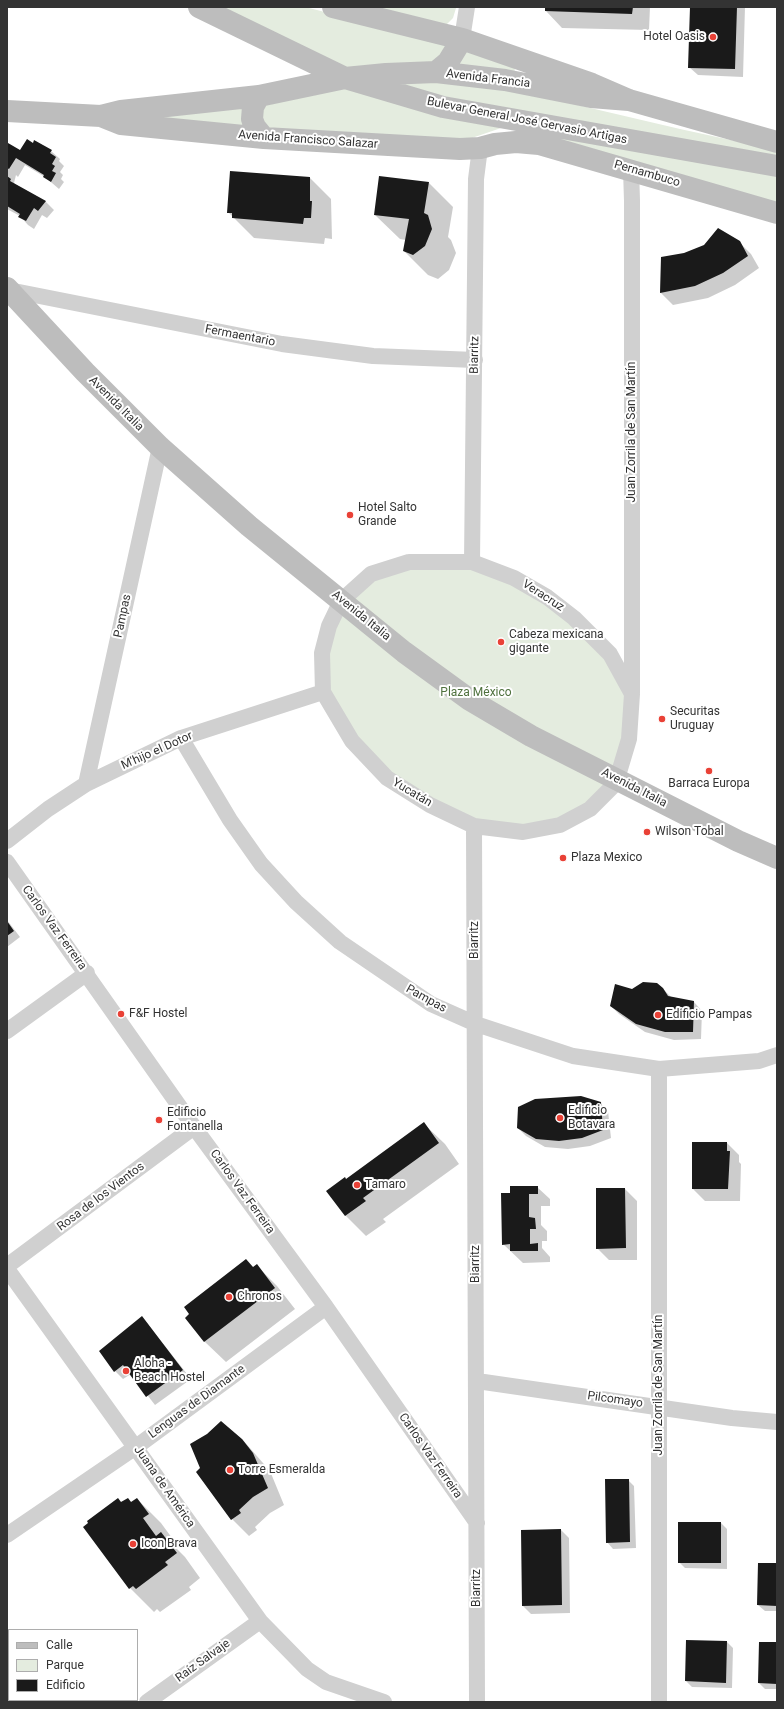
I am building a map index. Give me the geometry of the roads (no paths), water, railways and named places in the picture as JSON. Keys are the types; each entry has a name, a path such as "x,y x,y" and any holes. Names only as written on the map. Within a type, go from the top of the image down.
{"street":[{"name":"Bulevar General José Gervasio Artigas","path":"199,7 345,78 443,107 777,166"},
{"path":"334,7 462,39 592,84 629,100 777,142"},
{"path":"436,72 448,62 462,39 467,7"},
{"name":"Avenida Francia","path":"345,78 386,74 436,72 505,80 591,97 629,100"},
{"name":"Avenida Francisco Salazar","path":"7,111 101,116 121,111 258,96 345,78"},
{"path":"258,96 252,119 255,127 264,138"},
{"name":"Avenida Francisco Salazar","path":"101,116 121,124 264,138 460,149 480,148 495,144 516,142"},
{"name":"Pernambuco","path":"516,142 539,144 631,169 777,213"},
{"name":"Biarritz","path":"472,562 476,179 480,148"},
{"name":"Juan Zorrila de San Martín","path":"631,169 632,694"},
{"name":"Fermaentario","path":"8,289 282,344 373,356 475,360"},
{"name":"Avenida Italia","path":"8,289 85,372 160,447 250,526 404,652 470,700 531,736 738,841 777,858"},
{"name":"Pampas","path":"86,784 160,447"},
{"name":"Veracruz","path":"342,601 371,574 409,562 472,562 514,578 547,597 574,618 610,654 632,694"},
{"name":"Yucatán","path":"342,601 329,626 322,653 323,692 352,741 387,778 430,805 474,826 523,832 560,825 590,809 613,786 617,779"},
{"name":"M'hijo el Dotor","path":"7,841 48,809 86,784 181,738 323,692"},
{"path":"617,779 629,739 632,694"},
{"name":"Pampas","path":"181,738 230,820 261,864 296,902 340,942 431,1004 476,1024 573,1056 659,1069 759,1061 777,1055"},
{"name":"Biarritz","path":"474,826 476,1024 477,1702"},
{"name":"Carlos Vaz Ferreira","path":"7,862 87,973 194,1127 326,1307 477,1523"},
{"path":"7,1031 87,973"},
{"name":"Juan Zorrila de San Martín","path":"659,1069 660,1702"},
{"name":"Rosa de los Vientos","path":"7,1268 194,1127"},
{"name":"Juana de América","path":"7,1268 260,1620 307,1668 326,1682 384,1702"},
{"name":"Lenguas de Diamante","path":"7,1536 136,1447 326,1307"},
{"name":"Pilcomayo","path":"476,1381 732,1418 777,1422"},
{"name":"Raíz Salvaje","path":"147,1702 260,1620"}],"place":[{"name":"Hotel Oasis","path":"713,37"},
{"name":"Hotel Salto Grande","path":"350,515"},
{"name":"Cabeza mexicana gigante","path":"501,642"},
{"name":"Securitas Uruguay","path":"662,719"},
{"name":"Barraca Europa","path":"709,771"},
{"name":"Wilson Tobal","path":"647,832"},
{"name":"Plaza Mexico","path":"563,858"},
{"name":"F&F Hostel","path":"121,1014"},
{"name":"Edificio Pampas","path":"658,1015"},
{"name":"Edificio Botavara","path":"560,1118"},
{"name":"Edificio Fontanella","path":"159,1120"},
{"name":"Tamaro","path":"357,1185"},
{"name":"Chronos","path":"229,1297"},
{"name":"Aloha - Beach Hostel","path":"126,1371"},
{"name":"Torre Esmeralda","path":"230,1470"},
{"name":"Icon Brava","path":"133,1544"}],"park label":[{"name":"Plaza México","path":"476,693"}]}
